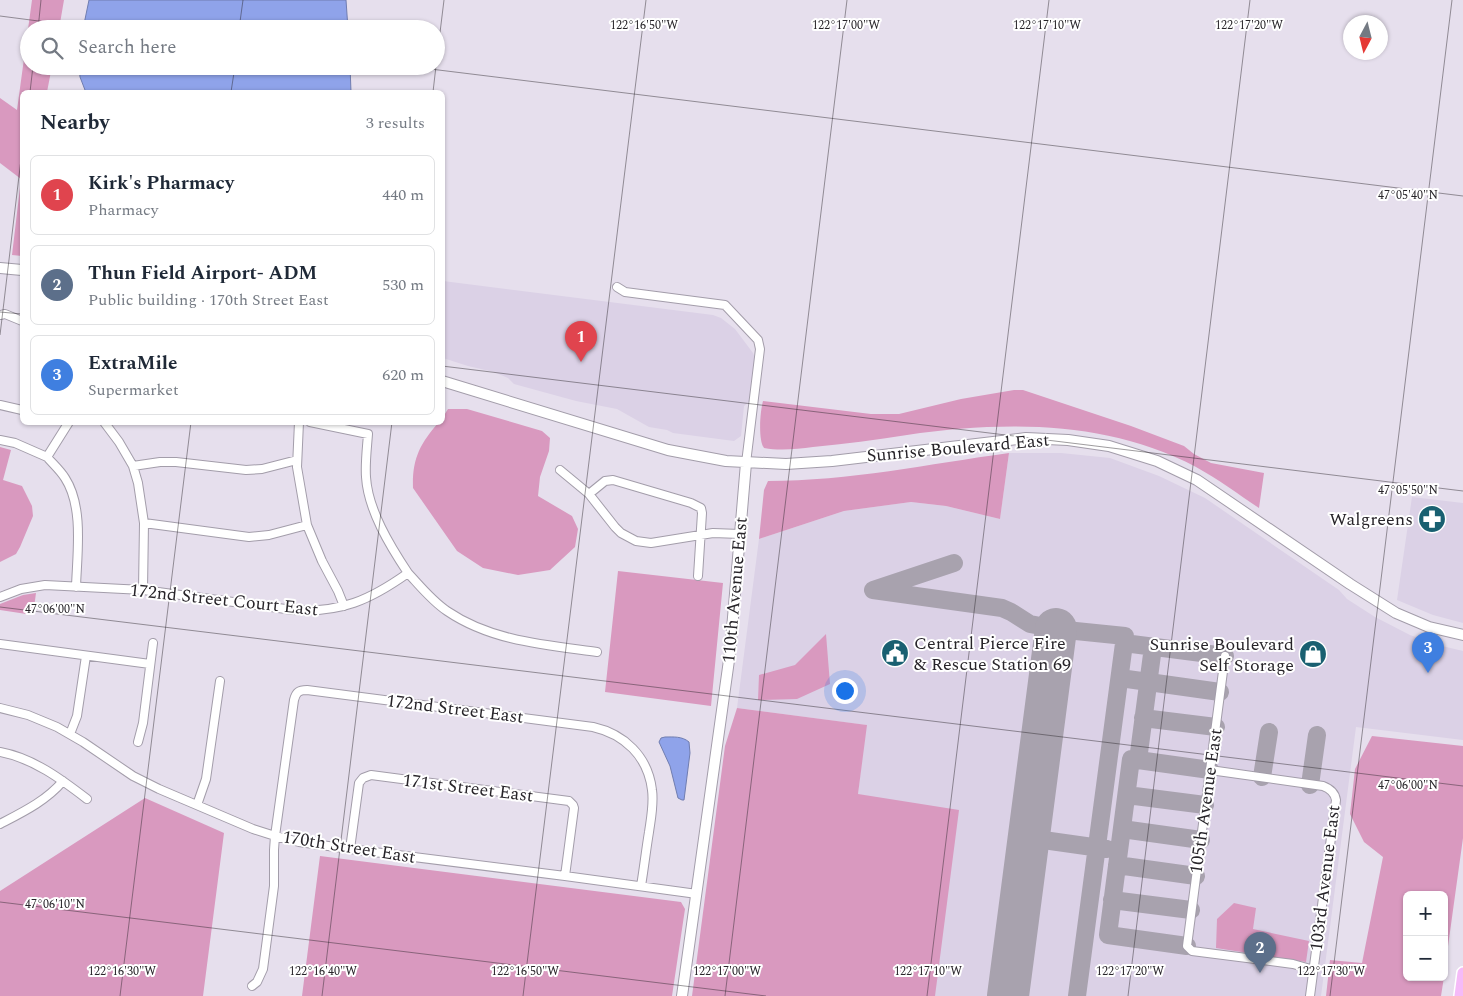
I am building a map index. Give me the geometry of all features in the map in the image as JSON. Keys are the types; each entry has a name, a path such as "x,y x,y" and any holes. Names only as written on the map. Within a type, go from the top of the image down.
{"main road":[{"path":"0,268 20,270"},
{"name":"Sunrise Boulevard East","path":"445,382 668,450 711,459 746,463 786,464 832,461 1026,438 1068,440 1109,446 1157,461 1197,480 1396,613 1428,627 1463,636"},
{"name":"110th Avenue East","path":"682,996 726,682 746,463"},
{"path":"1460,996 1463,973"}],"street":[{"name":"110th Avenue East","path":"617,287 625,292 725,305 758,340 760,349 746,463"},
{"path":"0,315 5,314 20,320"},
{"path":"0,405 20,410"},
{"path":"47,457 67,425"},
{"path":"106,425 133,466 138,482 144,523 143,590"},
{"path":"299,425 297,460 299,484 307,525 344,606"},
{"path":"324,425 368,434 366,470 368,490 382,528 393,551 408,573 445,610 464,621 504,637 529,643 597,652"},
{"path":"0,440 15,443 47,457 66,478 73,495 78,520 76,587"},
{"path":"133,466 176,462 246,470 297,460"},
{"path":"560,470 589,494 621,533 636,541 651,543 713,532 740,534"},
{"path":"589,494 604,481 613,480 691,503 701,508 702,534 698,576"},
{"path":"144,523 249,537 269,535 307,525"},
{"name":"172nd Street Court East","path":"0,597 34,586 45,585 143,590 293,610 326,610 357,603 374,595 408,573"},
{"path":"138,742 143,723 153,643"},
{"path":"0,644 150,664"},
{"path":"70,734 77,716 86,656"},
{"name":"105th Avenue East","path":"1225,656 1187,946 1192,951 1293,964 1313,972"},
{"path":"197,805 206,779 220,681"},
{"name":"172nd Street East","path":"275,836 294,700 295,694 298,691 307,690 499,714 593,727 611,732 619,736 638,754 648,772 652,788 652,810 641,886"},
{"name":"170th Street East","path":"0,708 43,720 70,734 133,776 159,790 253,829 275,836 298,842 697,894"},
{"path":"0,752 26,760 48,770 87,799"},
{"name":"103rd Avenue East","path":"1210,770 1323,786 1334,793 1336,800 1310,996"},
{"name":"171st Street East","path":"350,849 357,791 359,783 363,778 371,776 519,794 569,801 573,804 574,812 565,876"},
{"path":"0,824 41,802 63,781"},
{"path":"252,986 257,982 263,970 274,886 275,836"}],"shaded area":[{"path":"32,0 64,0 61,20 29,20"},
{"path":"22,75 50,75 47,90 20,90 20,178 0,163 0,98 17,110"},
{"path":"20,187 20,256 12,255"},
{"path":"445,281 713,315 721,318 735,329 755,358 750,401 744,406 741,436 734,441 673,433 649,427 617,409 576,401 514,384 508,378 494,372 445,359"},
{"path":"1023,390 1131,426 1184,446 1211,463 1264,473 1259,508 1196,467 1162,452 1127,440 1055,428 981,427 782,450 764,448 762,444 760,419 763,401 871,414 899,414 961,399"},
{"path":"448,409 467,409 542,431 550,438 549,451 540,477 538,496 572,516 578,529 575,547 550,570 518,575 483,568 457,551 413,488 414,469 418,452 436,425 445,425 445,414"},
{"path":"0,447 11,450 3,480 22,486 32,506 33,516 16,554 0,562"},
{"path":"1009,453 1061,453 1110,458 1159,476 1205,498 1375,617 1410,635 1463,651 1463,740 1356,727 1321,996 935,996 858,794 866,725 737,708 759,539 844,511 911,502 946,506 1000,519"},
{"path":"1009,453 1000,519 946,506 911,502 844,511 759,539 764,490 768,481 859,475"},
{"path":"1412,497 1463,503 1463,623 1433,615 1397,600"},
{"path":"618,571 723,583 711,706 605,692"},
{"path":"36,593 33,615 0,610 0,604 23,595"},
{"path":"826,634 830,684 797,699 758,700 759,675 795,665"},
{"path":"737,708 867,725 858,794 959,810 935,996 692,996 725,746"},
{"path":"1372,736 1463,746 1463,838 1448,946 1448,891 1403,891 1403,981 1443,981 1441,996 1326,996 1330,960 1362,963 1383,857 1364,842 1350,814 1355,769"},
{"path":"145,798 224,833 203,996 0,996 0,891"},
{"path":"320,856 681,902 685,909 672,996 302,996"},
{"path":"1234,903 1256,908 1253,929 1309,941 1306,962 1216,948 1217,919"}],"water":[{"path":"89,0 346,0 347,20 85,20"},
{"path":"80,75 350,75 351,90 85,90"},
{"path":"661,738 680,738 689,742 690,753 684,800 678,798 670,766 659,742"}],"taxiway":[{"path":"954,563 873,590 1002,608 1030,624 1056,629 1125,636 1077,996"},
{"path":"1124,643 1225,656"},
{"path":"1153,647 1138,760 1131,759 1108,935 1187,946"},
{"path":"1120,678 1220,692"},
{"path":"1143,718 1216,727"},
{"path":"1262,777 1269,732"},
{"path":"1310,785 1317,735"},
{"path":"1138,760 1210,770"},
{"path":"1127,795 1205,805"},
{"path":"1122,829 1201,840"},
{"path":"1029,838 1107,849"},
{"path":"1117,865 1196,876"},
{"path":"1112,900 1191,910"}],"runway":[{"path":"1008,996 1056,629"}],"place":[{"name":"Kirk's Pharmacy","path":"581,362"},
{"name":"Walgreens","path":"1432,519"},
{"name":"Central Pierce Fire & Rescue Station 69","path":"895,653"},
{"name":"Sunrise Boulevard Self Storage","path":"1313,654"},
{"name":"ExtraMile","path":"1428,673"},
{"name":"Thun Field Airport- ADM","path":"1260,973"}]}
